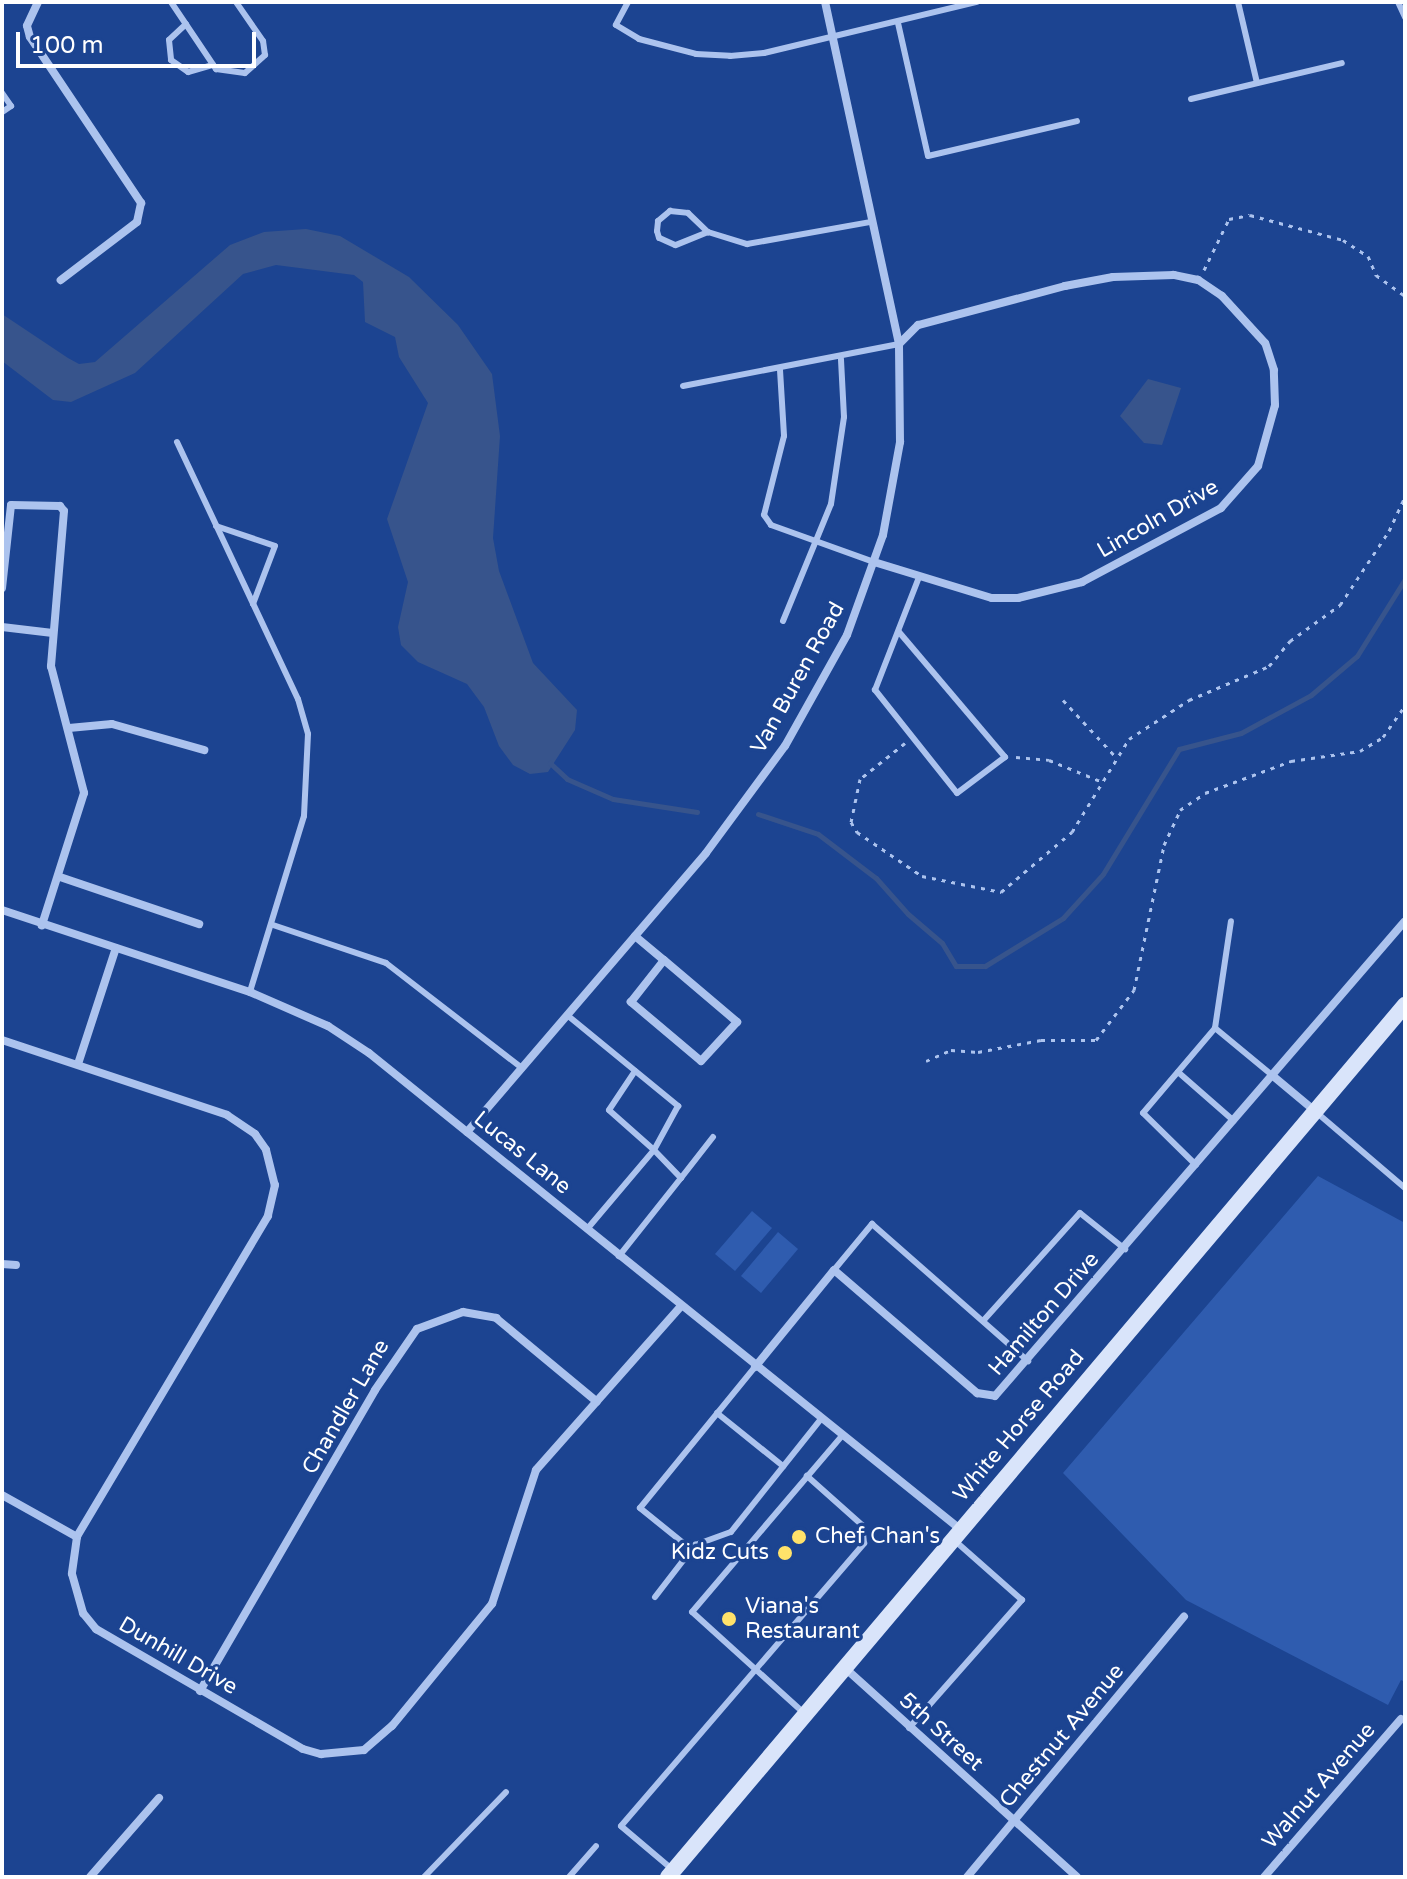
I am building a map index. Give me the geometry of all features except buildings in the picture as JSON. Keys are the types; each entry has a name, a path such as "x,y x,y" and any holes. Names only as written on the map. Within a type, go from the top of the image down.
{"main road":[{"name":"White Horse Road","path":"670,1874 1405,1005"}],"street":[{"path":"38,2 27,26 30,37 141,203 137,222 61,280"},
{"name":"Van Buren Road","path":"467,1132 706,853 785,746 847,635 874,562 900,442 899,344 830,37 825,2"},
{"path":"899,344 918,325 1065,286 1113,277 1198,280"},
{"name":"Lincoln Drive","path":"874,562 992,598 1018,598 1082,582 1221,508 1241,490 1269,439 1274,370 1265,343 1250,325 1198,280"},
{"path":"2,588 11,505 60,506 64,511 53,633 54,688 69,728 84,793 60,877 42,925"},
{"path":"2,627 53,633"},
{"path":"69,728 112,724 204,750"},
{"path":"60,877 199,924"},
{"name":"Lucas Lane","path":"2,910 250,992 328,1026 588,1228 957,1534"},
{"name":"Hamilton Drive","path":"834,1270 977,1393 995,1396 1029,1361 1405,921"},
{"path":"635,936 664,960 737,1022 701,1061 631,1002 664,960"},
{"path":"78,1064 116,948"},
{"name":"Dunhill Drive","path":"2,1040 78,1064 241,1124 266,1150 275,1185 259,1232 77,1537 72,1574 83,1613 125,1649 303,1749 346,1754 377,1740 492,1604 529,1482 681,1306"},
{"path":"1273,1076 1316,1112"},
{"path":"2,1264 16,1265"},
{"path":"755,1367 834,1270"},
{"name":"Chandler Lane","path":"200,1691 375,1390 417,1329 463,1312 496,1318 597,1402"},
{"path":"2,1495 77,1537"},
{"name":"Chestnut Avenue","path":"967,1877 1184,1617"},
{"name":"5th Street","path":"845,1668 1077,1877"},
{"name":"Walnut Avenue","path":"1264,1877 1401,1719"},
{"path":"90,1877 159,1798"}],"lane":[{"path":"171,2 213,65 227,73 245,73 265,55 263,41 236,2"},
{"path":"628,2 616,25 639,39 696,54 764,53 977,2"},
{"path":"1238,2 1257,83"},
{"path":"1398,2 1405,17"},
{"path":"898,23 928,156 1077,121"},
{"path":"186,24 169,40 171,60 188,72 213,65"},
{"path":"1191,99 1342,63"},
{"path":"2,93 11,106 2,112"},
{"path":"708,232 684,244 665,243 657,231 658,221 670,211 680,211 708,232 747,244 871,222"},
{"path":"683,386 841,359 899,344"},
{"path":"783,621 819,542 841,455 841,359"},
{"path":"780,370 784,436 764,515 771,525 874,562"},
{"path":"177,442 298,699 310,759 304,816 250,992"},
{"path":"216,526 275,546 253,604"},
{"path":"899,632 1005,757 957,793 875,690 919,577"},
{"path":"1196,1165 1143,1113 1215,1028 1231,921"},
{"path":"273,925 386,963 522,1068"},
{"path":"567,1015 678,1106 654,1150 588,1228"},
{"path":"1215,1028 1273,1076"},
{"path":"635,1071 609,1110 681,1178"},
{"path":"1178,1072 1234,1121"},
{"path":"1316,1112 1405,1188"},
{"path":"619,1256 713,1137"},
{"path":"983,1321 1080,1213 1125,1249"},
{"path":"834,1270 872,1224 1029,1361"},
{"path":"692,1550 640,1508 755,1367"},
{"path":"717,1413 783,1466"},
{"path":"655,1597 692,1550 731,1532 821,1419"},
{"path":"806,1714 692,1612 842,1436"},
{"path":"670,1874 621,1826 865,1539 862,1525 807,1476"},
{"path":"909,1728 1022,1600 957,1534"},
{"path":"424,1877 506,1792"},
{"path":"569,1877 596,1846"}],"path":[{"path":"1198,280 1229,219 1250,215 1343,240 1368,256 1376,275 1405,296"},
{"path":"912,737 860,779 851,822 908,868 980,892 1001,892 1057,848 1086,815 1116,757 1147,723 1269,666 1290,641 1340,605 1389,531 1405,497"},
{"path":"1063,700 1116,757"},
{"path":"926,1061 951,1050 978,1052 1041,1040 1096,1040 1134,990 1160,859 1180,810 1205,793 1291,761 1360,751 1383,737 1405,706"},
{"path":"1005,757 1049,760 1102,781"}],"shaded area":[{"path":"306,229 340,236 409,277 458,325 492,374 500,436 493,538 499,571 533,663 577,710 575,730 548,772 530,774 513,765 499,746 484,707 467,684 418,662 401,645 398,627 408,582 387,519 428,403 399,357 395,337 365,322 363,282 354,275 276,265 243,274 135,373 71,402 53,400 2,361 2,314 79,364 95,362 230,245 264,232"},
{"path":"1148,379 1181,388 1162,445 1144,443 1120,416"},
{"path":"1318,1176 1405,1223 1405,1682 1401,1680 1388,1705 1186,1600 1063,1473"},
{"path":"752,1211 772,1228 735,1271 715,1254"},
{"path":"778,1232 798,1249 761,1293 741,1276"}],"waterway":[{"path":"758,814 818,834 876,878 908,914 942,943 956,966 985,966 1063,918 1103,874 1179,749 1241,733 1311,695 1357,656 1405,579"},
{"path":"550,763 567,779 613,799 697,812"}],"place":[{"name":"Chef Chan's","path":"799,1537"},
{"name":"Kidz Cuts","path":"785,1553"},
{"name":"Viana's Restaurant","path":"729,1619"}]}
